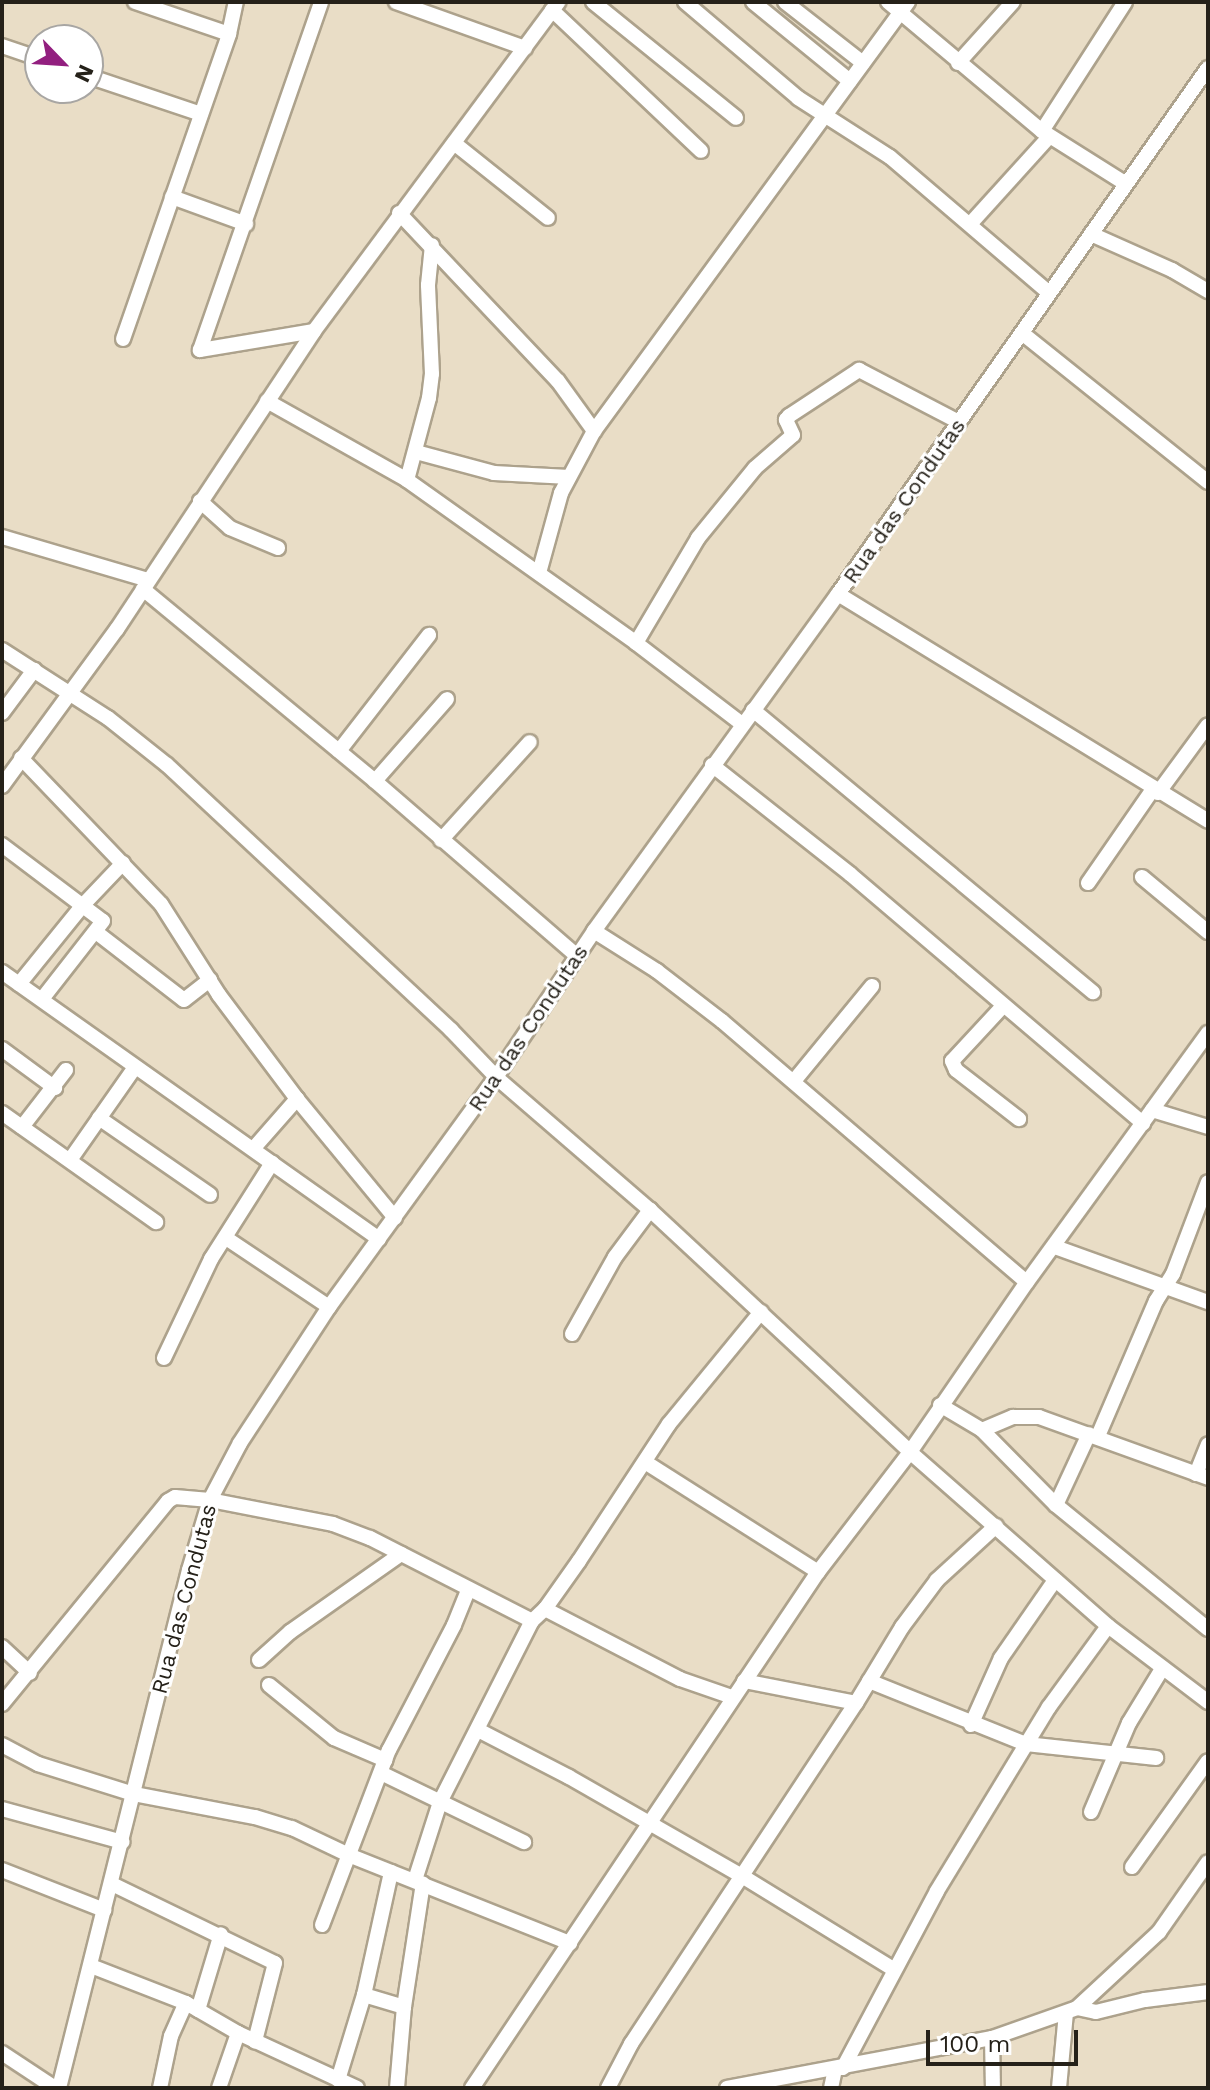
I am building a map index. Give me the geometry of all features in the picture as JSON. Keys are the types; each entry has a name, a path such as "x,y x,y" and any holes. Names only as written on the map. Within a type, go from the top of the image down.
{"street":[{"path":"135,2 229,34"},
{"path":"123,339 229,34 236,2"},
{"path":"314,331 200,350 321,2"},
{"path":"396,2 525,48"},
{"path":"593,2 736,118"},
{"path":"685,2 798,98 890,157 971,223 1048,292"},
{"path":"753,2 850,81"},
{"path":"785,2 863,63"},
{"path":"888,2 904,8 958,63 1046,134 1126,184"},
{"path":"958,63 1013,2"},
{"path":"971,223 1046,134 1125,2"},
{"path":"2,786 145,585 314,331 555,6 701,151"},
{"path":"539,573 557,506 594,431 904,8"},
{"path":"2,46 24,54"},
{"name":"Rua das Condutas","path":"57,2088 123,1842 189,1570 210,1500 240,1443 329,1307 496,1077 594,931 838,594 1208,68"},
{"path":"104,81 201,114"},
{"path":"454,143 548,218"},
{"path":"172,197 246,224"},
{"path":"399,213 558,381 594,431"},
{"path":"1091,234 1172,270 1208,291"},
{"path":"407,480 432,374 428,285 432,245"},
{"path":"1022,333 1208,482"},
{"path":"636,643 698,538 755,468 793,435 787,422 789,416 859,370 959,422"},
{"path":"267,401 407,480 636,643 742,724"},
{"path":"416,452 494,473 569,477"},
{"path":"200,501 230,528 278,548"},
{"path":"2,537 145,585 577,956"},
{"path":"838,594 1208,821"},
{"path":"339,751 429,635"},
{"path":"2,650 108,718 167,765 451,1030 496,1077 650,1210 910,1452 1108,1626 1208,1702"},
{"path":"2,713 34,670"},
{"path":"375,781 447,699"},
{"path":"753,710 1093,992"},
{"path":"1088,883 1208,725"},
{"path":"441,840 530,742"},
{"path":"21,758 161,904 210,980 297,1099 395,1218"},
{"path":"712,765 850,874 1143,1123"},
{"path":"2,845 101,918 103,923 42,999"},
{"path":"19,984 83,905 123,863"},
{"path":"1142,877 1208,932"},
{"path":"594,931 672,982 794,1081 1027,1282"},
{"path":"96,932 184,1000 210,980"},
{"path":"2,972 379,1239"},
{"path":"794,1081 872,986"},
{"path":"1003,1006 952,1061 956,1070 1019,1119"},
{"path":"472,2088 818,1572 910,1452 1027,1282 1208,1033"},
{"path":"2,1049 55,1088"},
{"path":"70,1160 135,1067"},
{"path":"22,1127 66,1070"},
{"path":"253,1149 297,1099"},
{"path":"1152,1110 1208,1127"},
{"path":"2,1113 156,1222"},
{"path":"99,1118 210,1195"},
{"path":"164,1358 193,1292 272,1163"},
{"path":"1056,1505 1094,1435 1165,1287 1208,1182"},
{"path":"572,1334 615,1257 650,1210"},
{"path":"226,1238 329,1307"},
{"path":"1055,1247 1208,1302"},
{"path":"397,2088 419,1881 440,1802 532,1621 545,1609 715,1363 761,1312"},
{"path":"940,1405 982,1430 1056,1505 1208,1629"},
{"path":"982,1430 991,1424 1027,1415 1094,1435 1202,1476 1208,1444"},
{"path":"645,1462 818,1572"},
{"path":"2,1704 168,1501 175,1497 210,1500 333,1524 401,1554 532,1621"},
{"path":"608,2088 631,2044 856,1703 902,1627 937,1580 996,1526"},
{"path":"259,1660 290,1632 401,1554"},
{"path":"971,1725 1006,1649 1055,1580"},
{"path":"322,1925 383,1767 468,1590"},
{"path":"545,1609 680,1679 732,1697"},
{"path":"831,2088 893,1969 1026,1744 1108,1626"},
{"path":"2,1647 30,1673"},
{"path":"1091,1812 1129,1723 1162,1669"},
{"path":"744,1681 856,1703"},
{"path":"869,1681 971,1725 1026,1744 1156,1758"},
{"path":"269,1685 334,1738 440,1802 524,1842"},
{"path":"478,1730 742,1876 893,1969"},
{"path":"2,1745 38,1764 134,1794 275,1822 351,1856 570,1943"},
{"path":"1132,1867 1208,1761"},
{"path":"2,1809 123,1842"},
{"path":"727,2088 992,2038 1072,2010 1159,1932 1208,1862"},
{"path":"2,1870 104,1910"},
{"path":"338,2080 364,1995 391,1872"},
{"path":"112,1884 221,1934 275,1963 255,2041"},
{"path":"160,2088 171,2036 192,2007 221,1934"},
{"path":"91,1966 192,2007 238,2033 357,2088"},
{"path":"1072,2010 1096,2012 1145,2000 1208,1992"},
{"path":"364,1995 404,2007"},
{"path":"1059,2088 1072,2010"},
{"path":"219,2088 238,2033"},
{"path":"992,2038 993,2088"},
{"path":"3,2058 57,2088"}]}
